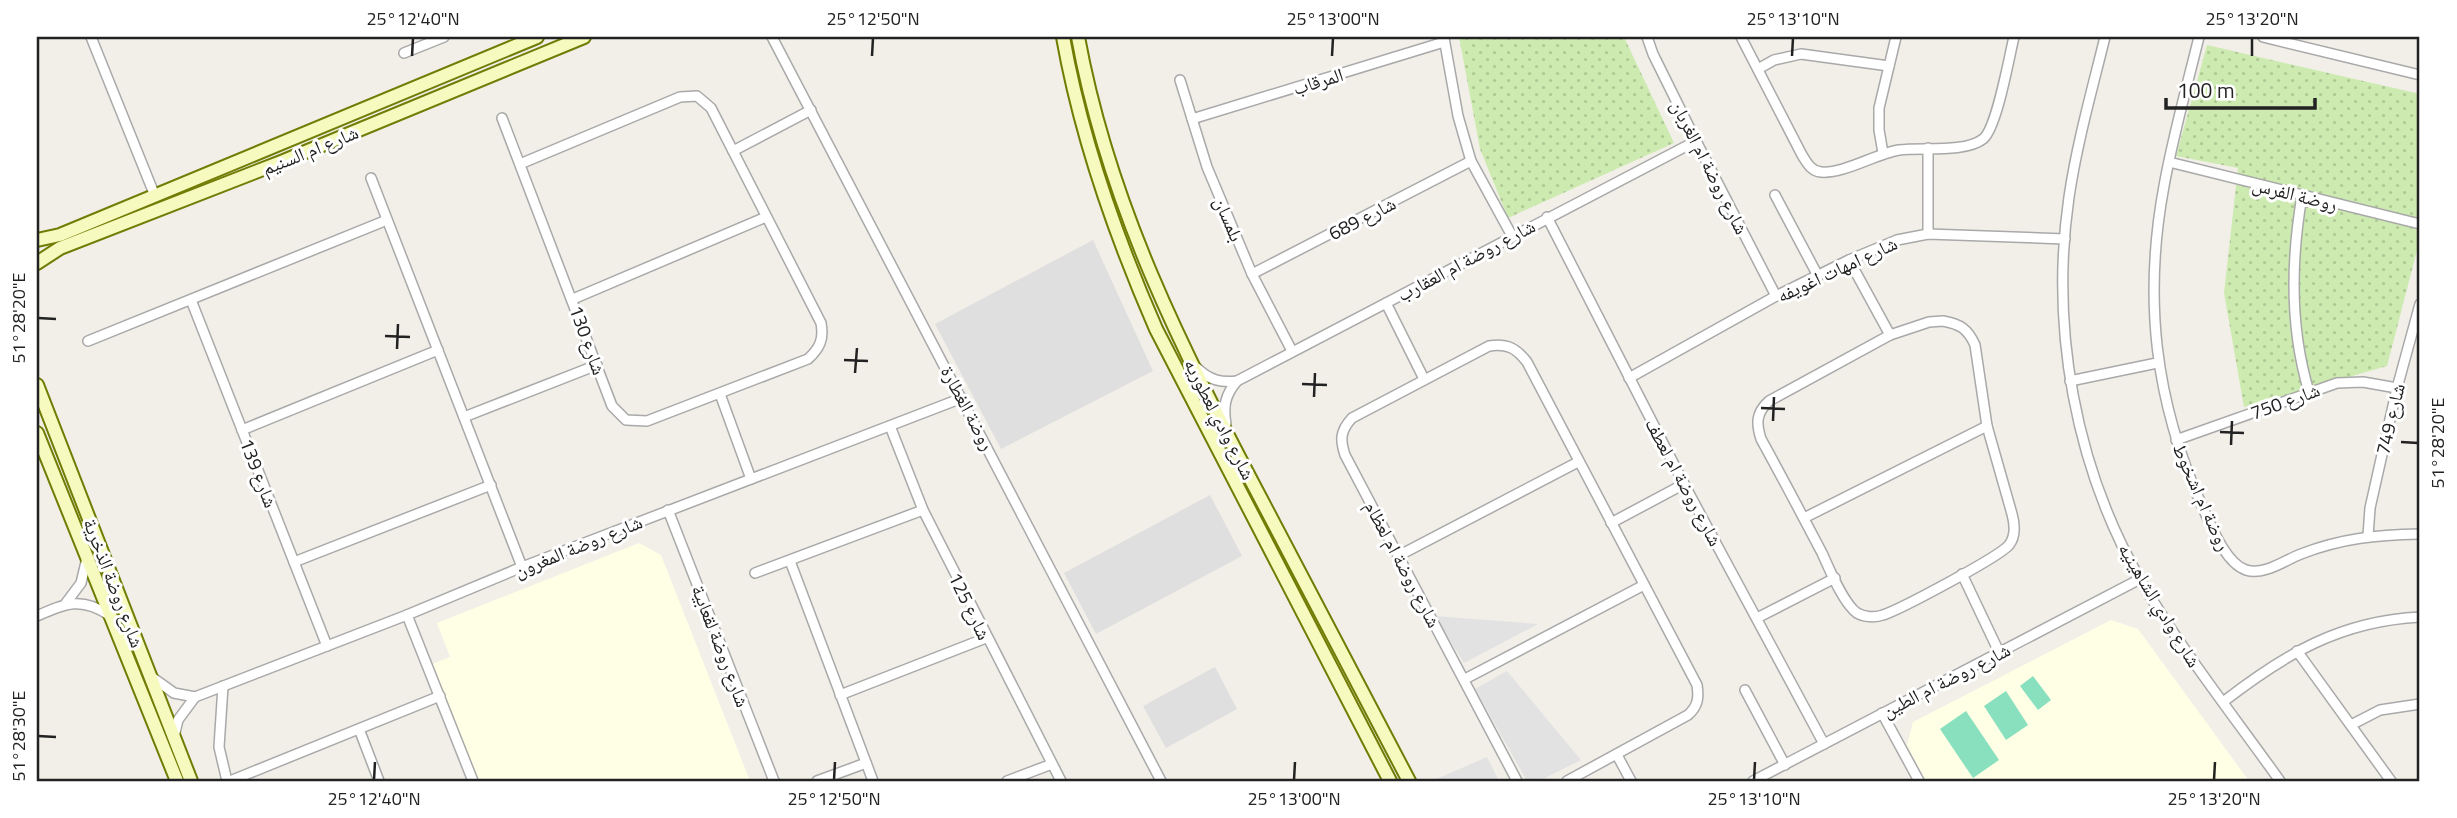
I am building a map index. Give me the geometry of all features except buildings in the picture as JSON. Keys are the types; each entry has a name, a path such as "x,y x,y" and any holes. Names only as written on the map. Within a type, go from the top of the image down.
{"street":[{"path":"91,37 155,196"},
{"path":"404,53 443,37"},
{"name":"شارع ام السنيم","path":"37,240 60,236 537,37"},
{"name":"شارع ام السنيم","path":"37,263 60,248 281,162 584,37"},
{"name":"روضة الغطارة","path":"772,37 1161,781"},
{"name":"شارع وادي لعطوريه","path":"1063,37 1069,72 1099,181 1129,267 1156,329 1390,781"},
{"name":"شارع وادي لعطوريه","path":"1079,37 1084,70 1114,177 1139,249 1189,360 1409,781"},
{"name":"شارع روضة ام الغربان","path":"1647,37 1696,141 1776,296"},
{"path":"1741,37 1809,166 1816,171 1834,171 1883,153 1973,144 1983,139 1993,124 2014,37"},
{"path":"1883,153 1878,119 1896,37"},
{"name":"شارع وادي الشاهينيه","path":"2105,37 2068,198 2063,316 2070,381 2089,459 2114,525 2140,579 2175,635 2280,781"},
{"name":"روضة ام اشخوط","path":"2199,37 2169,162 2155,245 2157,363 2176,440 2189,478 2215,534 2231,559 2246,570 2264,570 2302,554 2368,536 2420,534"},
{"path":"2263,37 2420,75"},
{"path":"1444,39 1458,116 1471,161 1512,236"},
{"name":"المرقاب","path":"1192,119 1444,39"},
{"path":"1758,69 1780,58 1801,54 1889,66"},
{"name":"بلمسان","path":"1180,80 1207,167 1252,274 1292,351"},
{"name":"شارع 130","path":"502,118 612,406 626,420 647,421 808,359 822,342 821,323 711,108 697,96 680,97 520,164"},
{"path":"733,151 811,110"},
{"name":"شارع روضة ام العقارب","path":"1237,381 1696,141"},
{"path":"1928,149 1928,234"},
{"name":"شارع 689","path":"1252,274 1471,161"},
{"name":"روضة الفرس","path":"2169,162 2420,224"},
{"path":"371,178 522,567"},
{"path":"1775,195 1818,276"},
{"path":"2302,196 2295,246 2294,302 2298,342 2309,392"},
{"path":"573,299 766,217"},
{"name":"شارع روضة ام لعطف","path":"1547,217 1684,484 1824,744"},
{"path":"88,341 387,220"},
{"name":"شارع امهات اغويفه","path":"1629,378 1776,296 1896,240 1928,234 2065,239"},
{"path":"1849,260 1890,335"},
{"name":"شارع 139","path":"191,300 327,646"},
{"path":"1386,303 1424,379"},
{"name":"شارع 749","path":"2368,536 2370,508 2397,388 2420,304"},
{"path":"1929,322 1955,323 1970,334 1975,345 1987,426 2015,525 2009,545 1999,554 1876,617 1858,614 1852,607 1761,439 1758,416 1769,401 1890,335 1929,322"},
{"name":"شارع روضة ام لعظام","path":"1517,781 1345,455 1341,433 1352,418 1489,346 1501,344 1519,352 1527,362 1697,685 1698,702 1688,715 1567,781"},
{"path":"242,430 438,350"},
{"path":"1189,360 1210,379 1237,381"},
{"path":"2070,381 2157,363"},
{"path":"464,417 597,365"},
{"path":"1228,436 1224,406 1229,390 1237,381"},
{"name":"شارع 750","path":"2176,440 2346,381 2369,382 2397,388"},
{"name":"شارع روضة الذخرية","path":"37,385 191,781"},
{"path":"720,394 751,479"},
{"name":"شارع روضة المغرون","path":"195,697 668,510 962,398"},
{"name":"شارع 125","path":"890,426 923,510 1061,781"},
{"path":"1804,518 1987,426"},
{"name":"شارع روضة الذخرية","path":"37,433 177,781"},
{"path":"1398,556 1578,462"},
{"path":"1611,523 1684,484"},
{"path":"294,562 491,485"},
{"name":"شارع روضة لقعابية","path":"668,510 774,781"},
{"path":"755,573 923,510"},
{"path":"37,616 66,603 81,583 87,558"},
{"path":"790,561 873,781"},
{"path":"1962,574 1999,652"},
{"path":"1757,618 1835,578"},
{"name":"شارع روضة ام الطين","path":"1753,781 2140,579"},
{"path":"1465,679 1644,585"},
{"path":"66,603 93,606 109,615"},
{"path":"407,615 473,781"},
{"path":"2223,702 2262,672 2297,650 2345,630 2377,622 2420,617"},
{"path":"840,695 986,638"},
{"path":"2297,650 2391,781"},
{"path":"150,675 174,693 195,697 178,720 173,738"},
{"path":"223,686 219,747 229,781 440,696"},
{"path":"1745,690 1786,765"},
{"path":"2351,725 2381,710 2420,704"},
{"path":"1882,713 1919,781"},
{"path":"359,729 379,781"},
{"path":"1617,755 1631,781"},
{"path":"817,781 866,763"},
{"path":"1007,781 1052,764"}],"shaded area":[{"path":"1093,240 1153,371 1001,449 935,324"},
{"path":"1210,495 1242,556 1096,634 1064,573"},
{"path":"639,543 661,555 750,781 478,781 432,664 450,657 437,623"},
{"path":"1435,616 1538,624 1464,663"},
{"path":"2111,620 2138,629 2249,781 1926,781 1907,745 1913,722"},
{"path":"1215,667 1237,709 1166,748 1143,706"},
{"path":"1507,671 1581,760 1539,781 1527,781 1475,689"},
{"path":"1487,757 1499,781 1432,781"}],"green space":[{"path":"1459,37 1624,37 1674,143 1508,218 1480,149"},
{"path":"2207,45 2420,94 2420,239 2387,366 2244,407 2224,293 2238,168 2176,156"},
{"path":"2033,676 2051,700 2038,710 2020,686"},
{"path":"2006,691 2028,725 2006,740 1984,706"},
{"path":"1966,711 1999,760 1973,778 1940,729"}]}
